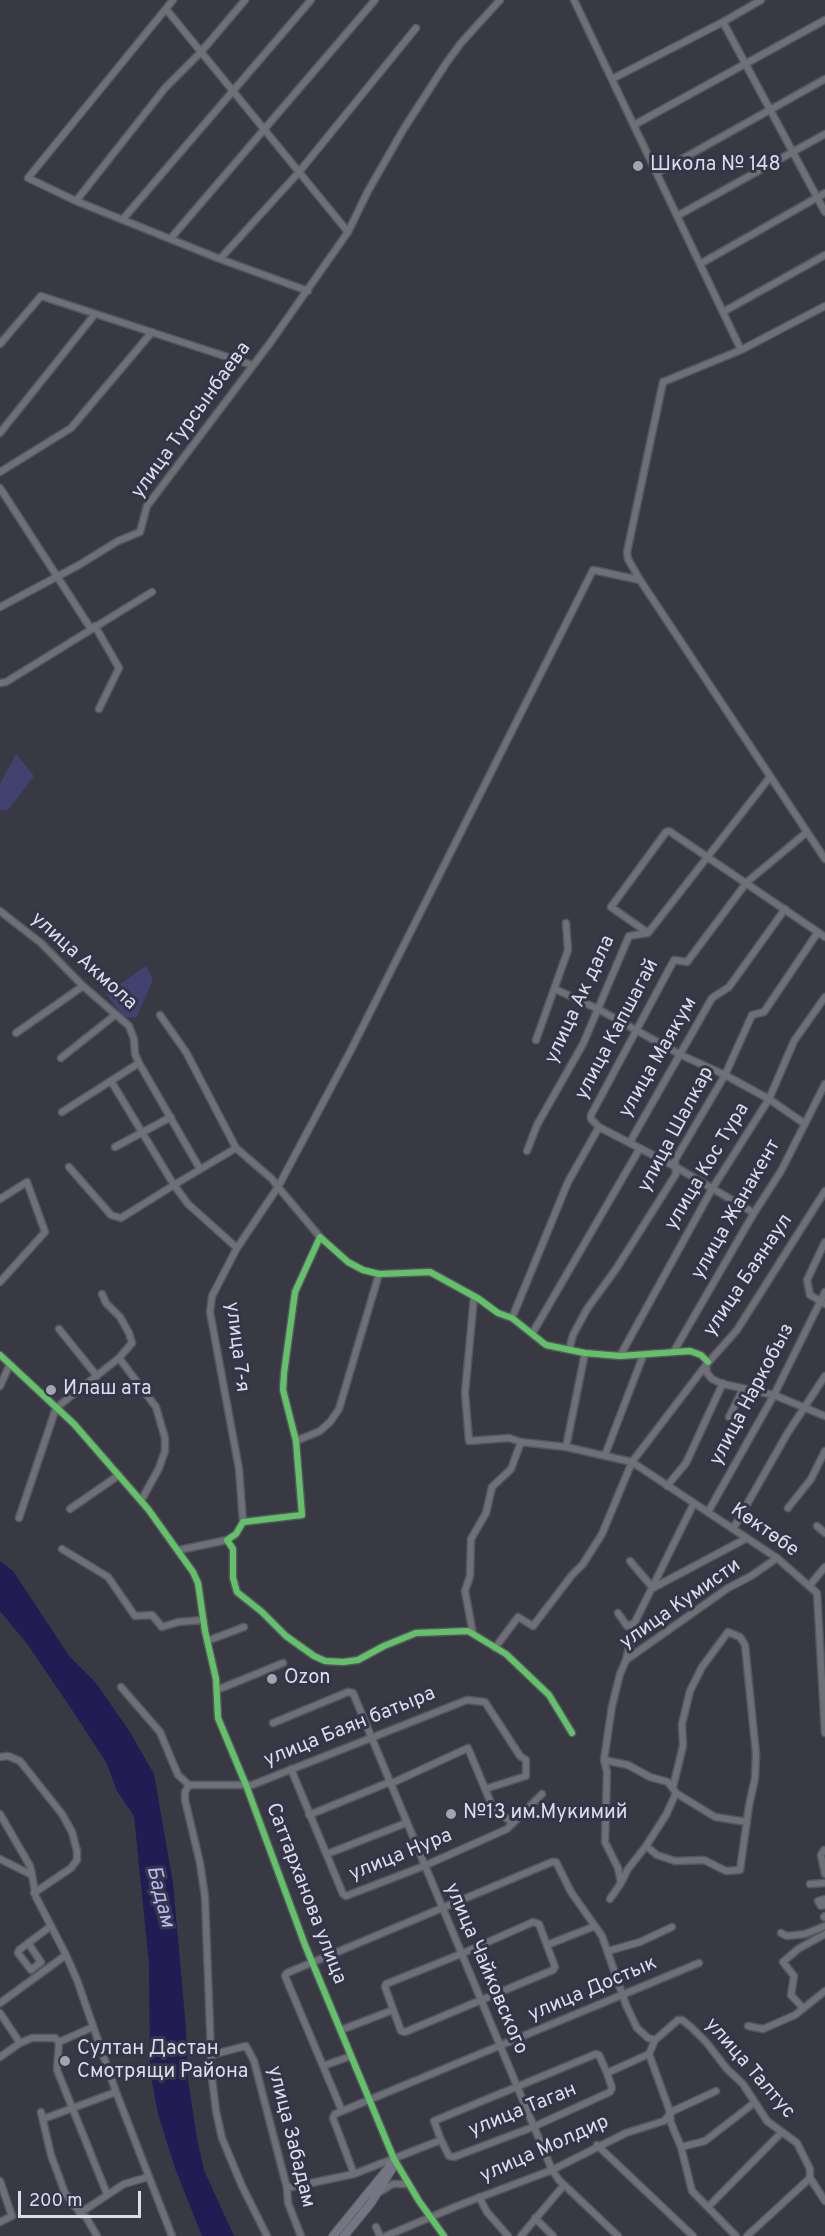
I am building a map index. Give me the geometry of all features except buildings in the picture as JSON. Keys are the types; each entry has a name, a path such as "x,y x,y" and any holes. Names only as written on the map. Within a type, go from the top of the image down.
{"main road":[{"path":"344,2236 377,2194 395,2161"},
{"path":"333,2236 395,2161"}],"street":[{"path":"173,0 28,178 76,201 220,259 308,291"},
{"path":"76,201 152,103 201,52 245,0"},
{"path":"123,219 311,0"},
{"path":"171,238 375,0"},
{"name":"улица Турсынбаева","path":"0,607 118,541 140,532 147,506 308,291 348,232 368,191 403,130 447,62 461,43 501,0"},
{"path":"574,0 741,350"},
{"path":"612,79 761,0"},
{"path":"166,9 348,232"},
{"path":"634,125 825,20"},
{"path":"723,22 825,212"},
{"path":"220,259 299,172 416,28"},
{"path":"657,173 825,79"},
{"path":"677,216 825,134"},
{"path":"700,264 825,193"},
{"path":"723,312 825,255"},
{"path":"0,344 41,296 252,365"},
{"path":"825,306 741,350 663,382 627,552 630,564 640,580 825,859"},
{"path":"0,433 95,314"},
{"path":"0,472 71,428 152,332"},
{"path":"0,488 119,668 99,709"},
{"name":"улица 7-я","path":"243,1522 239,1469 210,1312 214,1290 237,1248 278,1187 351,1050 593,570 640,580"},
{"path":"0,683 6,682 152,592"},
{"name":"улица Ак дала","path":"527,1151 537,1125 583,1044 629,936 648,933 770,777"},
{"path":"648,933 611,907 666,832 672,832 825,937"},
{"name":"улица Капшагай","path":"512,1318 568,1182 600,1127 591,1119 591,1115 674,960 687,962 747,882 807,832"},
{"name":"улица Маякум","path":"630,1142 712,998 729,987 785,909"},
{"name":"улица Акмола","path":"0,911 41,943 83,986 129,1026 139,1063 200,1169"},
{"path":"536,1040 568,950 566,923"},
{"name":"улица Шалкар","path":"568,1350 587,1309 616,1269 676,1174 675,1160 725,1075 752,1015 764,1012 818,932"},
{"path":"16,1033 83,986"},
{"path":"555,989 598,1009 681,1055 725,1075 769,1099 806,1124"},
{"name":"улица Кос Тура","path":"621,1356 712,1189 769,1099 794,1041 825,997"},
{"path":"61,1058 115,1015"},
{"path":"160,1016 186,1053 236,1148 272,1179 320,1237 348,1262 363,1270 379,1274 430,1272 498,1313 512,1318 546,1345 585,1353 621,1356 690,1351 701,1355 707,1363 707,1373 712,1379 743,1389 774,1395 825,1416"},
{"path":"62,1112 139,1063"},
{"path":"111,1081 188,1204 237,1248"},
{"name":"улица Жанакент","path":"674,1351 781,1171 825,1084"},
{"path":"115,1147 171,1117"},
{"path":"600,1127 676,1167 754,1213"},
{"path":"69,1167 111,1215 121,1218 236,1148"},
{"name":"улица Маякум","path":"532,1334 640,1148"},
{"path":"0,1199 27,1182 45,1233 0,1282"},
{"name":"улица Баянаул","path":"495,1648 518,1617 533,1626 583,1564 602,1534 632,1462 707,1363 737,1330 825,1191"},
{"path":"179,1550 229,1542 243,1522 302,1515 296,1441 283,1390 284,1373 295,1292 320,1237"},
{"path":"823,1302 810,1295 807,1281 825,1242"},
{"path":"296,1441 320,1431 339,1409 379,1274"},
{"name":"улица Наркобыз","path":"708,1512 774,1395 823,1302 825,1292"},
{"path":"19,1518 56,1408 119,1358 132,1343 120,1317 106,1303 102,1294"},
{"name":"Көктөбе","path":"474,1297 465,1393 469,1441 509,1438 521,1442 566,1447 632,1462 777,1558 810,1585"},
{"path":"59,1329 97,1376"},
{"path":"566,1447 585,1353"},
{"name":"Саттарханова улица","path":"0,1355 74,1424 141,1501 179,1550 196,1577 213,1663 218,1718 246,1785 312,1962 395,2161 444,2236"},
{"path":"605,1455 643,1356"},
{"path":"119,1358 156,1407 165,1438 165,1451 159,1468 141,1501"},
{"path":"0,1386 10,1364"},
{"path":"733,1529 787,1434 807,1407 825,1376"},
{"path":"667,1486 686,1462 723,1383"},
{"path":"729,1417 743,1389"},
{"path":"473,1634 465,1591 470,1576 471,1539 486,1513 492,1487 511,1469 521,1442"},
{"path":"788,1508 811,1479 825,1451"},
{"path":"70,1509 119,1476"},
{"path":"626,1660 634,1623 694,1503"},
{"path":"817,1526 825,1533"},
{"path":"653,1588 747,1538"},
{"path":"229,1542 233,1549 234,1586 241,1597 262,1612 286,1636 314,1656 325,1661 358,1660 416,1633 468,1631 506,1654 549,1695 572,1733"},
{"path":"62,1549 108,1577 135,1616 149,1614 162,1627 178,1622 203,1620"},
{"name":"улица Кумисти","path":"621,1883 618,1868 604,1842 607,1772 604,1760 612,1706 626,1660 728,1588 777,1558"},
{"path":"630,1561 653,1588"},
{"path":"825,1567 810,1585 817,1593 825,1733"},
{"path":"618,1613 627,1626 634,1623"},
{"path":"207,1641 244,1626"},
{"path":"610,1899 666,1815 675,1790 683,1746 682,1724 690,1691 702,1667 728,1632 740,1637 745,1645 756,1754 755,1778 740,1870 717,1868 704,1860 675,1861 657,1855 646,1846"},
{"path":"217,1690 283,1663"},
{"path":"121,1687 160,1732 178,1775 189,1785 185,1792 185,1800 200,1863 205,1897 211,2055 216,2110 222,2138 242,2186 267,2236"},
{"name":"улица Чайковского","path":"273,1723 348,1692 352,1693 552,2170 564,2185 618,2236"},
{"name":"улица Баян батыра","path":"189,1785 252,1785 467,1700 485,1702 520,1756 526,1760 526,1776 486,1789"},
{"path":"309,1815 390,1783 468,1748 493,1808 513,1823"},
{"path":"0,1757 8,1756 20,1761 62,1814 72,1832 77,1851 77,1860 71,1868 34,1893"},
{"path":"604,1760 628,1765 668,1782 675,1790 715,1817 747,1822"},
{"name":"улица Нура","path":"291,1769 343,1894 346,1896 424,1866 507,1829 543,1794"},
{"path":"0,1814 30,1866 34,1893 66,1955 172,2236"},
{"name":"улица Нура","path":"327,1854 406,1823"},
{"path":"824,1850 821,1856 825,1875"},
{"path":"0,1859 32,1875"},
{"path":"287,2188 354,2174 395,2161 441,2140 435,2121 596,2054 599,2055 607,2073 649,2054 655,2040 648,2038 637,2028 622,1996 602,1936 571,1892 555,1861 286,1973 285,1976 342,2111"},
{"path":"618,1868 628,1869"},
{"path":"810,1884 825,1883"},
{"path":"825,1899 818,1902 821,1906 825,1905"},
{"path":"533,1922 539,1924 547,1945 555,1967 553,1970 405,2032 401,2031 385,1988 386,1984 533,1922"},
{"path":"28,1943 51,1926"},
{"path":"547,1945 595,1926"},
{"path":"781,1933 787,1936 805,1934 825,1926"},
{"path":"608,1951 640,1941 672,1927"},
{"path":"803,2008 791,1994 794,1976 783,1961 798,1949 825,1934"},
{"path":"0,2003 66,1955"},
{"name":"улица Достык","path":"354,2174 333,2116 699,1964"},
{"path":"748,2026 763,2029 799,2013 825,1991"},
{"path":"341,2030 393,2010"},
{"path":"0,2013 20,2043"},
{"name":"улица Талтус","path":"655,2040 678,2020 682,2020 706,2042 727,2069 743,2084 766,2121 796,2143 810,2169 810,2178 825,2201"},
{"path":"60,2042 93,2027"},
{"path":"0,2057 32,2037 55,2038 60,2042"},
{"path":"60,2042 57,2070 107,2194"},
{"name":"улица Забадам","path":"211,2055 246,2046 254,2061 287,2188 288,2204 300,2234"},
{"path":"649,2054 681,2147 692,2191 736,2236"},
{"path":"323,2066 351,2056"},
{"name":"улица Таган","path":"441,2140 449,2156 454,2157 533,2127 610,2092 612,2088 607,2073"},
{"name":"улица Молдир","path":"386,2236 552,2170 597,2145 626,2133 664,2121 673,2111 716,2091"},
{"path":"97,2236 86,2217 80,2213 65,2193 51,2155 42,2116 73,2108 116,2092"},
{"path":"681,2147 705,2141 754,2103"},
{"path":"708,2207 781,2133"},
{"path":"597,2145 693,2236"},
{"path":"80,2213 124,2184 148,2177"},
{"path":"747,2236 810,2178"},
{"path":"0,2181 12,2216 0,2222"},
{"path":"377,2194 393,2184 408,2184"},
{"path":"521,2236 564,2185"},
{"path":"479,2198 487,2212 508,2236"},
{"path":"535,2218 553,2236"},
{"path":"376,2227 380,2236"},
{"path":"753,2230 759,2236"},
{"path":"292,2236 300,2234"}],"shaded area":[{"path":"16,754 34,776 8,810 0,810 0,784"},
{"path":"146,966 153,980 136,1018 124,1017 106,994"}],"water":[{"name":"Бадам","path":"0,1561 13,1571 70,1657 96,1683 130,1732 154,1774 173,1883 186,2028 188,2080 197,2138 204,2170 234,2236 202,2236 175,2168 158,2114 150,2071 149,1964 134,1816 117,1791 106,1762 74,1713 28,1645 0,1611"}],"cycle path":[{"path":"572,1733 549,1695 506,1654 468,1631 416,1633 358,1660 325,1661 286,1636 262,1612 237,1592 233,1578 233,1549 227,1540 236,1534 243,1522 302,1515 296,1441 283,1390 295,1292 320,1237 348,1262 363,1270 379,1274 430,1272 479,1299 498,1313 512,1318 546,1345 585,1353 620,1356 690,1351 701,1355 708,1362"},
{"path":"0,1355 74,1424 148,1509 193,1572 198,1583 205,1631 216,1679 218,1718 246,1785 305,1945 394,2159 419,2201 444,2236"}],"place":[{"name":"Школа № 148","path":"638,166"},
{"name":"Илаш ата","path":"51,1390"},
{"name":"Ozon","path":"272,1679"},
{"name":"№13 им.Мукимий","path":"451,1814"},
{"name":"Султан Дастан Смотрящи Района","path":"65,2061"}]}
